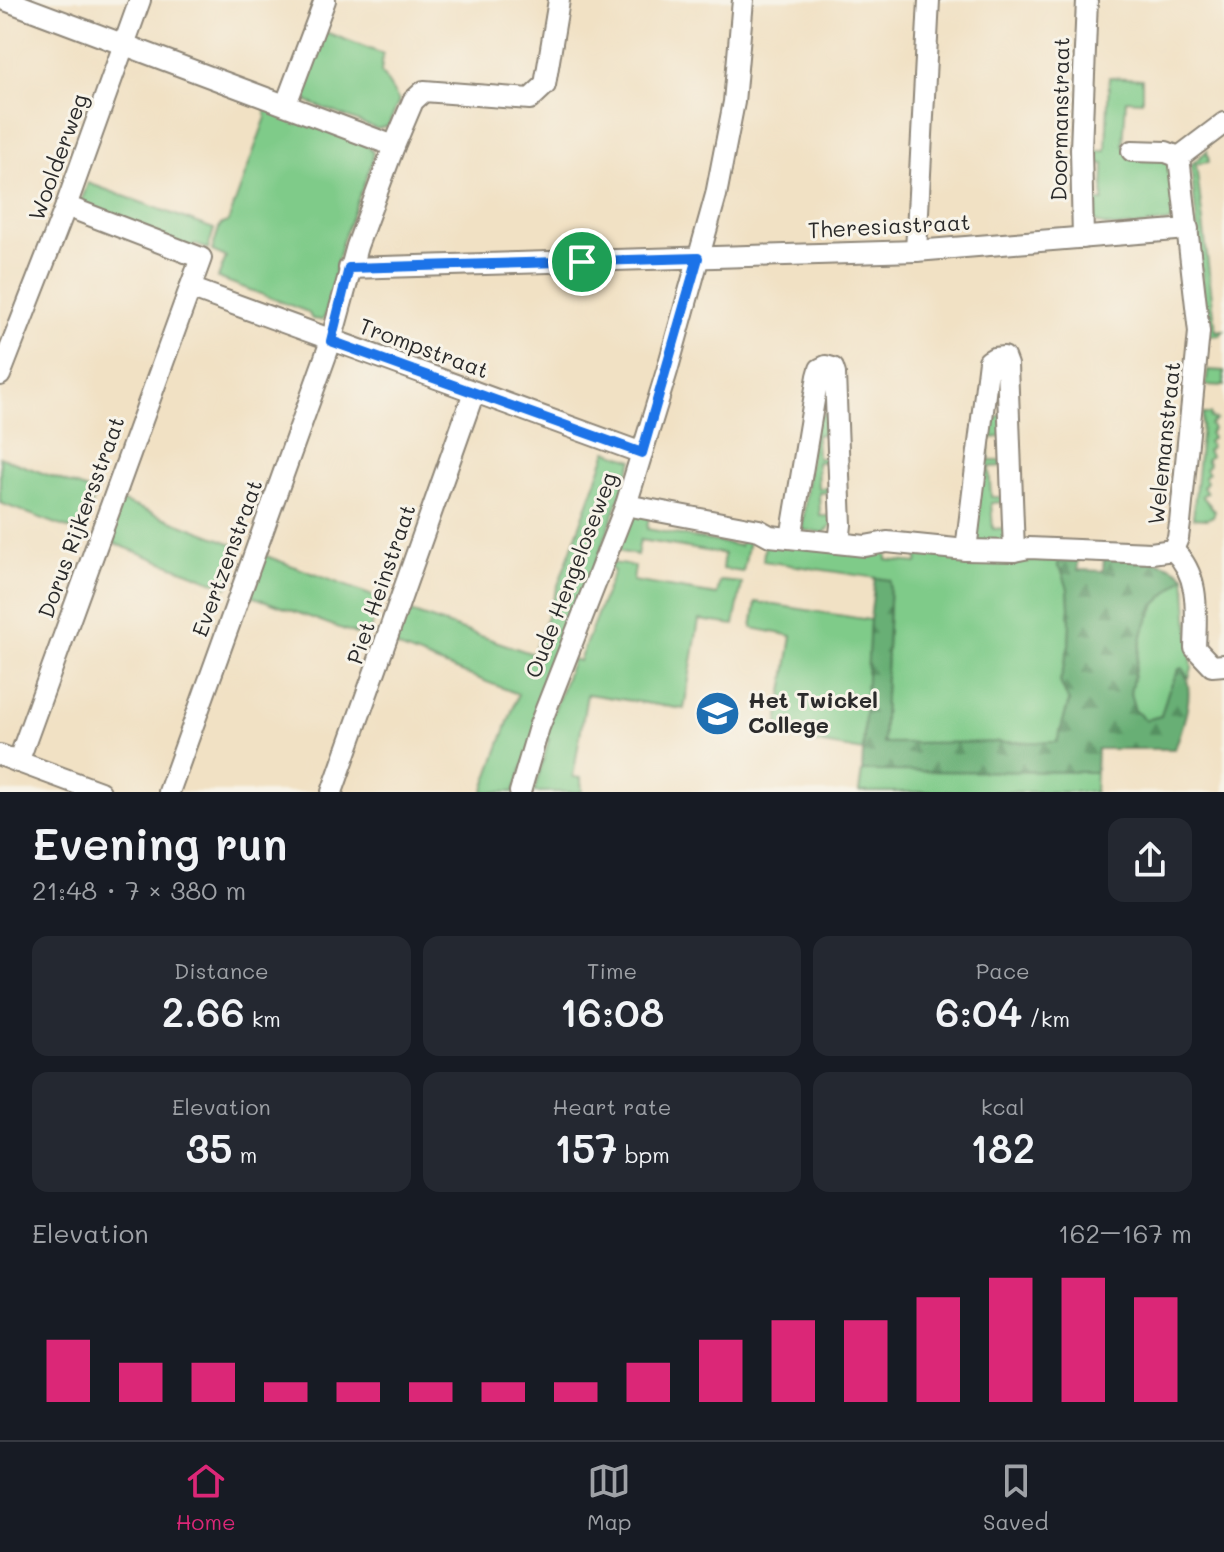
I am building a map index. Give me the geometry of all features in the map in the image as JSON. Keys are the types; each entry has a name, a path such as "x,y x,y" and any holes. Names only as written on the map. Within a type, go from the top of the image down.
{"street":[{"path":"5,0 394,146"},
{"name":"Woolderweg","path":"0,375 66,206 140,0"},
{"path":"286,104 325,0"},
{"name":"Evertzenstraat","path":"169,792 331,341 349,268 413,101 424,91 530,99 537,95 545,85 559,0"},
{"name":"Oude Hengeloseweg","path":"520,792 539,727 626,505 716,195 734,102 743,0"},
{"path":"916,251 929,0"},
{"name":"Doormanstraat","path":"1083,238 1081,149 1087,0"},
{"path":"1179,157 1221,125"},
{"path":"1132,151 1166,152 1179,157"},
{"path":"1179,157 1188,229"},
{"name":"Dorus Rijkersstraat","path":"9,759 201,258 66,206"},
{"name":"Theresiastraat","path":"349,268 916,251 1188,229"},
{"name":"Welemanstraat","path":"626,505 791,538 865,546 897,542 966,550 1014,551 1029,548 1151,553 1173,550 1180,523 1199,343 1188,229"},
{"name":"Trompstraat","path":"190,288 642,453"},
{"path":"966,550 989,361 1004,357 1007,365 1014,551"},
{"path":"791,538 818,376 820,369 826,366 833,368 835,374 841,525 839,543"},
{"name":"Piet Heinstraat","path":"332,792 474,392"},
{"path":"1173,550 1180,557 1197,592 1195,648 1212,666 1224,665"},
{"path":"9,759 100,792"}],"green space":[{"path":"320,30 383,54 381,72 399,101 388,126 377,129 305,101 301,93"},
{"path":"1109,77 1142,79 1142,101 1126,100 1123,145 1148,150 1170,163 1175,213 1170,222 1109,226 1100,224 1091,216 1089,201 1103,201 1104,164 1090,163 1091,151 1106,151"},
{"path":"265,108 366,144 373,152 342,242 322,320 312,319 308,312 218,278 226,257 212,251 220,225 228,222 266,117"},
{"path":"1207,151 1209,162 1196,164 1216,331 1224,330 1220,335 1208,336 1191,165"},
{"path":"88,183 214,229 208,249 194,244 192,249 79,207"},
{"path":"1208,370 1224,371 1224,386 1206,385"},
{"path":"833,408 829,433 816,435 817,458 830,458 830,462 817,462 818,488 831,488 832,492 819,493 820,516 833,516 832,525 824,533 802,530 814,421"},
{"path":"1005,413 1001,437 988,438 989,461 1002,461 1002,466 989,467 991,497 1004,497 1004,502 991,503 993,529 1006,528 1006,536 1001,542 979,543 975,539 985,425"},
{"path":"1203,414 1210,414 1216,420 1210,425 1213,429 1208,442 1211,447 1207,451 1210,456 1205,469 1209,473 1204,477 1207,482 1203,487 1207,492 1202,496 1215,511 1207,519 1193,518"},
{"path":"607,451 633,460 514,792 483,792 518,694 386,643 399,608 533,654"},
{"path":"0,457 96,493 81,533 0,503"},
{"path":"118,500 241,547 227,587 103,539"},
{"path":"630,512 649,515 647,529 740,546 743,532 750,535 743,572 722,569 724,554 640,540 637,555 622,552 617,548"},
{"path":"765,543 887,548 887,560 917,563 919,550 971,558 1059,556 1058,567 1068,589 1070,623 1069,645 1060,682 1069,701 1057,743 883,743 890,580 763,561"},
{"path":"261,554 381,599 367,638 246,594"},
{"path":"1059,556 1078,556 1078,570 1103,571 1104,558 1136,559 1168,565 1185,576 1156,604 1143,631 1130,693 1135,711 1146,720 1161,716 1168,692 1182,668 1188,697 1185,719 1175,749 1097,749 1096,772 862,771 875,578 890,580 883,743 1057,742 1069,702 1060,682 1069,645 1070,623 1068,589 1058,567"},
{"path":"612,563 635,566 633,581 717,595 720,581 742,583 734,625 699,620 684,709 587,694 573,777 581,778 582,792 534,792 549,739 544,738 573,659 579,661 614,571 610,568"},
{"path":"1185,576 1192,668 1189,678 1183,669 1168,692 1161,716 1146,720 1135,711 1130,693 1143,631 1156,604"},
{"path":"756,602 870,620 864,751 776,736 792,636 752,628"},
{"path":"862,771 1096,772 1095,792 859,792"}],"place":[{"name":"Het Twickel College","path":"717,713"}],"route":[{"path":"698,258 642,453 331,341 349,268 582,262 698,258"}]}
